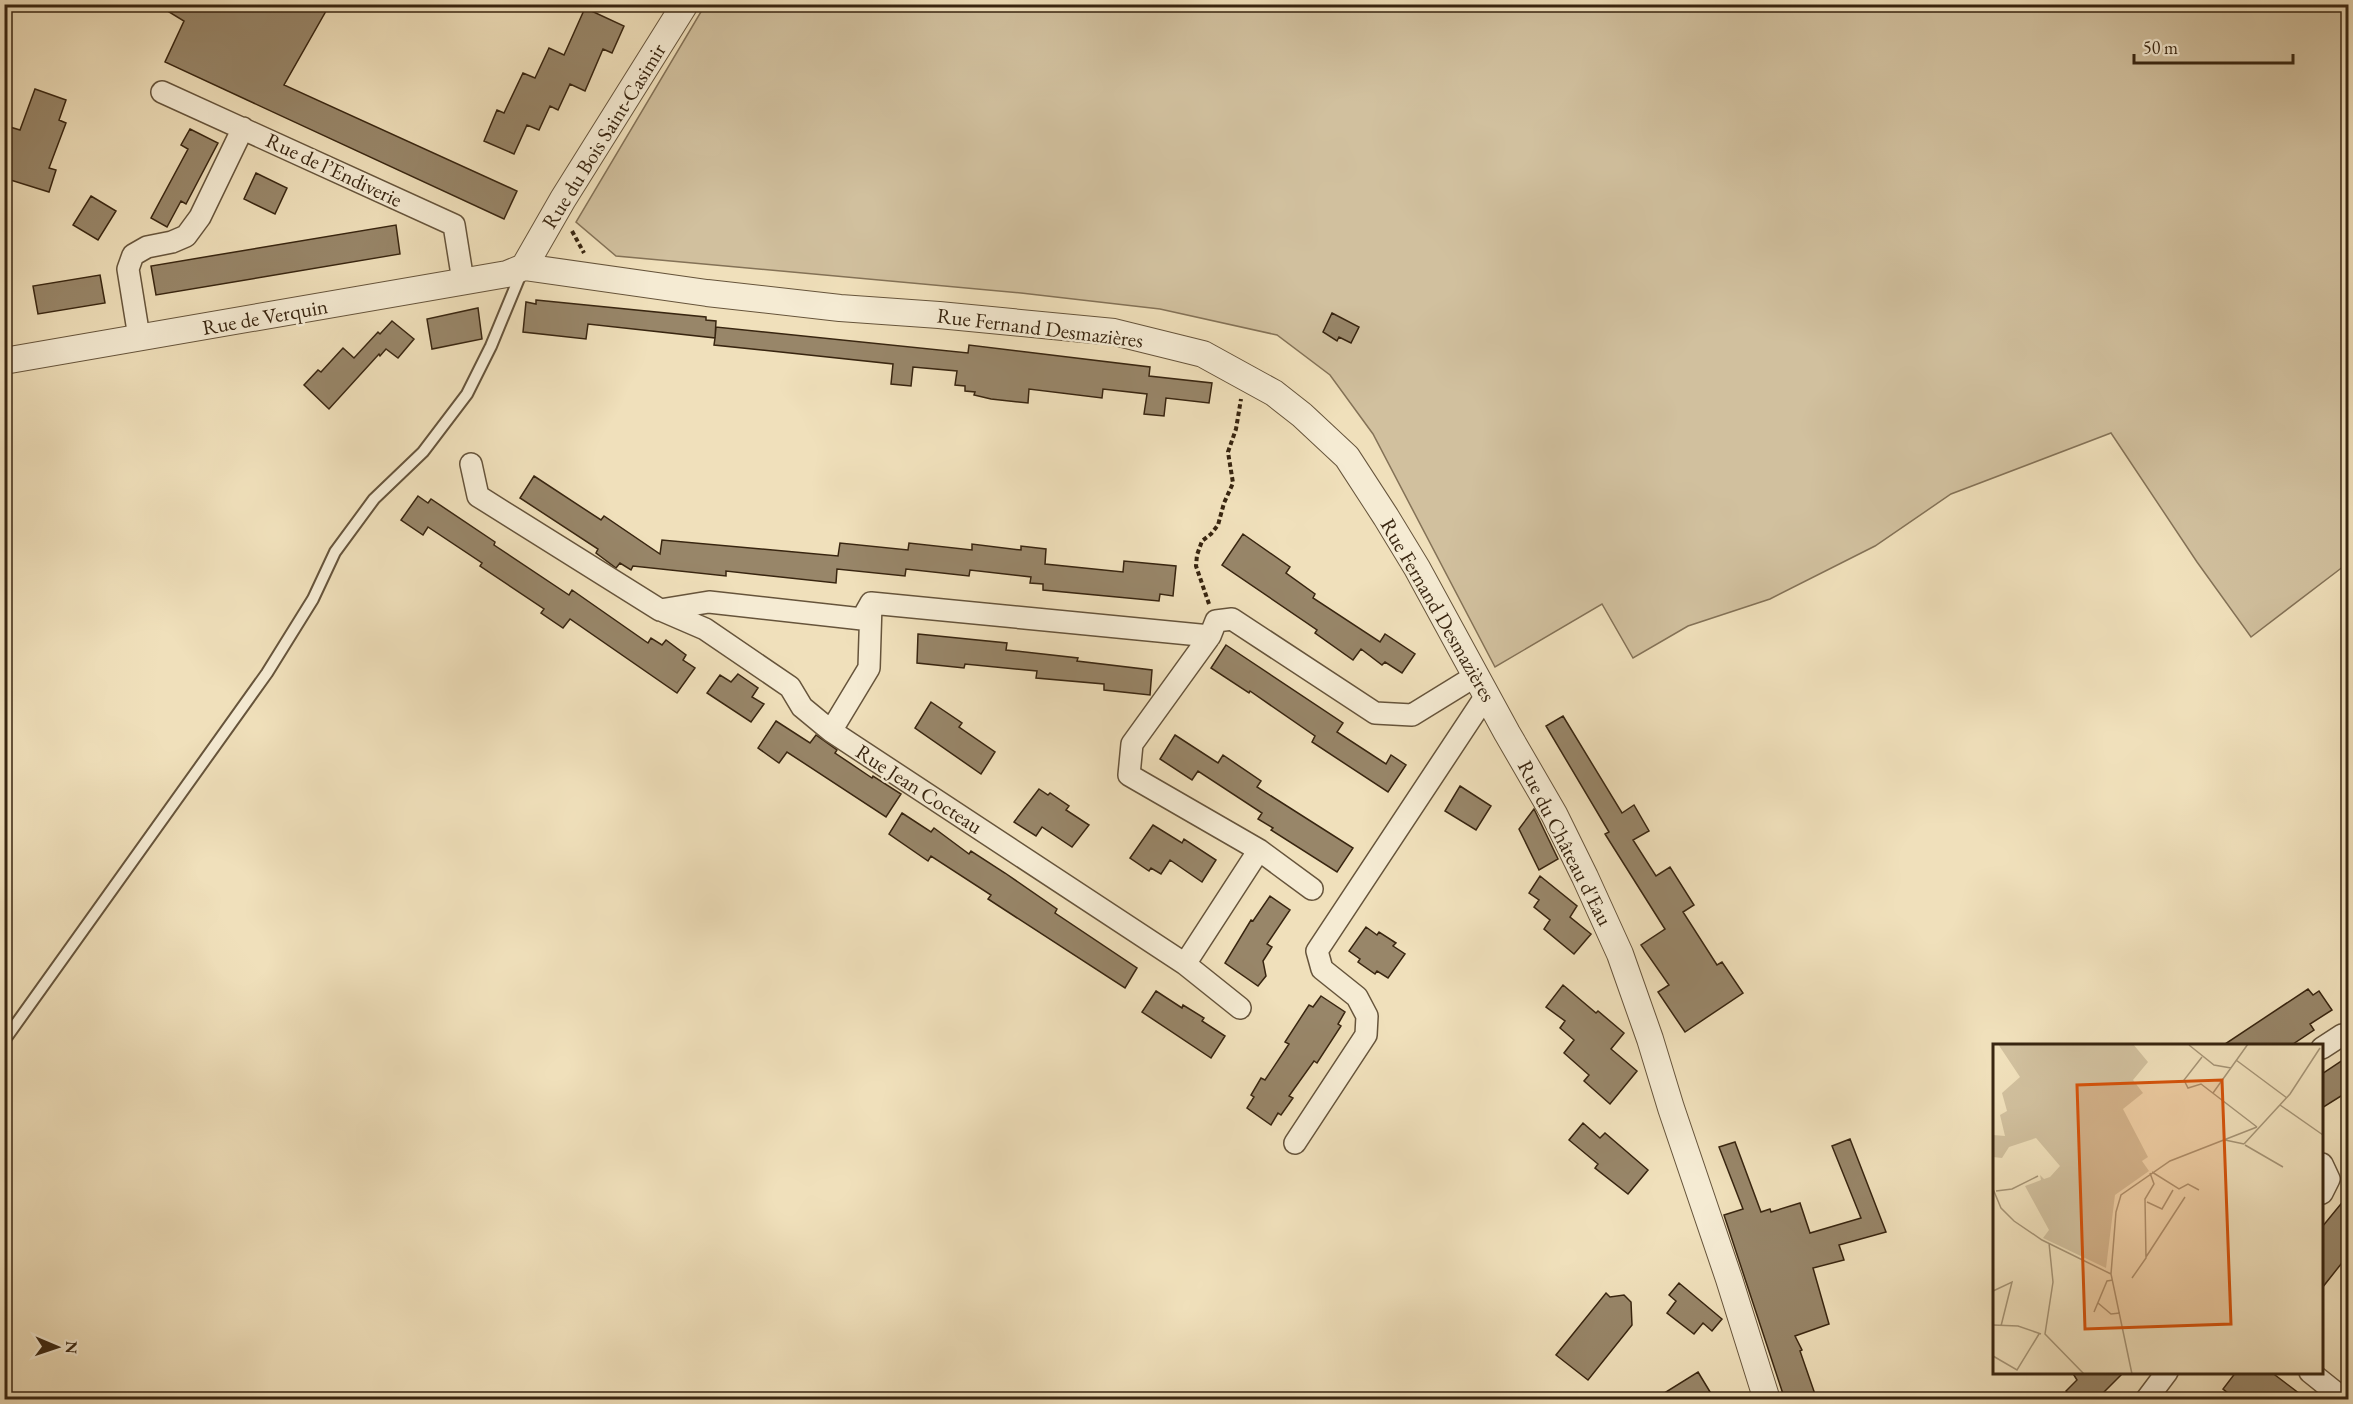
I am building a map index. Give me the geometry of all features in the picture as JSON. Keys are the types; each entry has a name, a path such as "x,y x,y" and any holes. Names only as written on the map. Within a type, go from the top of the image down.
{"street":[{"name":"Rue du Bois Saint-Casimir","path":"524,267 563,199 685,4"},
{"name":"Rue de l’Endiverie","path":"162,92 454,225 463,281"},
{"path":"139,337 128,269 133,255 147,247 172,242 186,236 200,217 243,128"},
{"name":"Rue de Verquin","path":"4,361 507,274 524,267"},
{"name":"Rue Fernand Desmazières","path":"524,267 592,278 795,303 1114,332 1203,354 1274,393 1302,415 1347,457 1417,568 1507,734"},
{"name":"Rue Jean Cocteau","path":"471,464 478,496 660,610 705,629 790,687 802,706 831,731 1185,964 1240,1008"},
{"path":"660,610 709,602 862,619 871,603"},
{"path":"871,603 1210,636"},
{"path":"831,731 869,668 871,603"},
{"path":"1312,889 1259,850 1129,775 1132,744 1210,636 1216,621 1232,619 1375,713 1412,715 1482,685"},
{"path":"1295,1143 1366,1035 1367,1016 1357,996 1322,969 1317,951 1482,685"},
{"name":"Rue du Château d'Eau","path":"1507,734 1554,814 1620,954 1650,1039 1767,1400"},
{"path":"1185,964 1259,850"},
{"path":"2323,1047 2342,1035 2349,1035"},
{"path":"2323,1166 2329,1179 2323,1191"},
{"path":"2146,1400 2166,1374"},
{"path":"2312,1374 2345,1400"}],"lane":[{"path":"6,1038 267,673 313,599 335,552 374,499 423,452 467,394 491,346 524,267"}],"path":[{"path":"1232,619 1207,603 1196,566 1202,541 1218,525 1233,483 1228,452 1236,429 1244,377"}],"shaded area":[{"path":"705,5 2348,5 2348,563 2251,637 2197,562 2111,433 1951,494 1875,546 1770,599 1688,626 1633,658 1602,604 1495,667 1373,434 1330,375 1277,335 1160,309 1021,293 616,256 576,222"}],"building":[{"path":"156,4 330,4 284,85 517,191 504,219 165,62 184,21"},
{"path":"585,8 624,26 612,53 603,49 585,91 570,84 558,110 550,106 539,130 527,125 514,154 484,141 497,110 504,113 523,73 535,78 549,48 564,55"},
{"path":"35,89 66,100 59,120 66,123 49,168 56,170 49,192 4,178 4,142 10,127 20,130"},
{"path":"190,129 218,143 186,204 181,201 167,227 151,218 188,149 181,145"},
{"path":"256,173 287,188 275,214 244,199"},
{"path":"91,196 116,211 98,240 73,225"},
{"path":"396,225 400,254 156,295 151,266"},
{"path":"100,275 105,303 38,314 33,286"},
{"path":"536,300 706,317 706,320 716,321 715,338 588,324 586,339 523,332 526,302 536,304"},
{"path":"478,308 482,339 432,349 427,319"},
{"path":"1332,313 1359,327 1351,343 1339,337 1337,341 1323,332"},
{"path":"392,321 414,339 398,358 386,349 380,356 379,354 329,409 304,385 318,370 321,372 343,348 354,358 378,332 380,334"},
{"path":"716,327 968,353 969,345 1150,367 1149,376 1212,383 1209,403 1166,398 1164,416 1144,414 1147,394 1103,389 1102,398 1029,389 1028,403 991,399 974,395 975,392 965,391 965,386 955,385 957,371 913,367 911,386 891,384 893,364 714,345"},
{"path":"534,476 601,520 604,516 660,554 662,540 838,556 840,543 908,550 909,543 972,550 972,544 1021,550 1021,546 1046,549 1045,564 1123,572 1124,561 1176,566 1173,596 1160,594 1159,601 1043,590 1043,584 1030,583 1031,577 970,570 969,576 906,569 905,576 837,569 836,583 726,571 726,576 633,566 631,570 620,563 616,568 596,553 598,549 520,498"},
{"path":"418,496 428,503 431,499 569,595 572,590 648,643 651,638 662,645 666,640 686,655 683,660 695,668 677,693 570,619 563,628 541,613 544,609 480,566 482,563 428,527 423,535 401,520"},
{"path":"1243,534 1290,567 1286,573 1315,594 1313,598 1380,642 1385,634 1415,654 1402,673 1385,662 1382,665 1361,649 1353,660 1315,633 1317,630 1222,565"},
{"path":"918,634 1007,643 1006,650 1078,658 1077,661 1152,670 1150,695 1104,690 1104,684 1036,678 1037,671 965,664 964,668 917,663"},
{"path":"1226,645 1343,723 1337,732 1386,764 1391,755 1406,765 1388,792 1312,742 1315,736 1250,691 1249,693 1211,668"},
{"path":"738,674 758,688 752,697 764,704 751,722 707,693 720,675 731,682"},
{"path":"931,702 962,723 959,727 995,752 981,774 915,728"},
{"path":"1563,716 1622,813 1634,805 1649,831 1633,840 1656,876 1670,867 1694,905 1683,912 1717,965 1722,962 1743,993 1685,1032 1658,992 1669,985 1641,945 1665,929 1605,834 1609,832 1546,726"},
{"path":"776,721 810,743 816,735 837,750 835,753 901,794 886,817 787,752 779,763 758,748"},
{"path":"1175,735 1218,763 1223,755 1261,781 1257,787 1353,848 1337,872 1271,830 1273,828 1258,819 1262,813 1198,771 1192,780 1160,759"},
{"path":"1460,786 1491,806 1476,830 1445,811"},
{"path":"1039,789 1048,795 1050,793 1069,806 1066,810 1089,825 1072,847 1042,827 1036,836 1014,822"},
{"path":"1534,809 1558,859 1539,870 1519,829"},
{"path":"902,813 931,832 934,828 969,854 971,851 1005,873 1057,909 1055,913 1137,968 1125,988 988,899 991,895 931,856 928,861 889,834"},
{"path":"1153,825 1182,843 1184,839 1216,860 1202,882 1170,860 1161,874 1151,868 1149,871 1130,858"},
{"path":"1540,876 1577,906 1570,917 1591,934 1574,954 1544,929 1550,920 1534,907 1539,900 1529,893"},
{"path":"1270,896 1290,910 1267,944 1272,947 1263,961 1266,976 1258,986 1225,963 1251,920 1253,921"},
{"path":"1366,927 1377,935 1379,932 1396,943 1393,946 1405,954 1388,978 1377,971 1375,974 1358,962 1360,959 1349,951"},
{"path":"1563,985 1624,1033 1611,1049 1637,1071 1610,1104 1584,1081 1589,1075 1564,1053 1574,1040 1560,1028 1565,1021 1546,1007"},
{"path":"2308,989 2313,995 2319,991 2332,1010 2310,1024 2314,1030 2293,1044 2225,1044"},
{"path":"1156,991 1182,1008 1183,1005 1204,1018 1202,1021 1225,1036 1211,1058 1142,1012"},
{"path":"1321,996 1345,1012 1338,1024 1341,1026 1317,1063 1314,1061 1289,1096 1293,1098 1281,1115 1278,1113 1271,1125 1247,1108 1254,1097 1251,1095 1261,1078 1265,1080 1289,1044 1285,1042 1309,1005 1313,1007"},
{"path":"2349,1056 2349,1091 2323,1107 2323,1073"},
{"path":"1583,1123 1600,1138 1605,1133 1648,1170 1628,1194 1595,1168 1598,1164 1569,1140"},
{"path":"1850,1139 1886,1232 1839,1245 1844,1260 1813,1268 1829,1324 1795,1336 1802,1350 1800,1351 1817,1400 1785,1400 1724,1215 1743,1209 1719,1147 1735,1142 1761,1212 1770,1209 1771,1212 1800,1203 1810,1233 1861,1218 1832,1146"},
{"path":"2349,1194 2349,1254 2323,1287 2323,1226"},
{"path":"1679,1283 1722,1319 1712,1331 1703,1323 1694,1334 1667,1313 1676,1301 1669,1295"},
{"path":"1606,1293 1610,1297 1624,1295 1631,1302 1632,1325 1588,1380 1556,1355"},
{"path":"1698,1372 1715,1400 1653,1400"},
{"path":"2073,1374 2122,1374 2096,1400 2074,1400 2066,1391 2077,1380"},
{"path":"2234,1374 2274,1374 2308,1400 2237,1400 2223,1389"}]}
